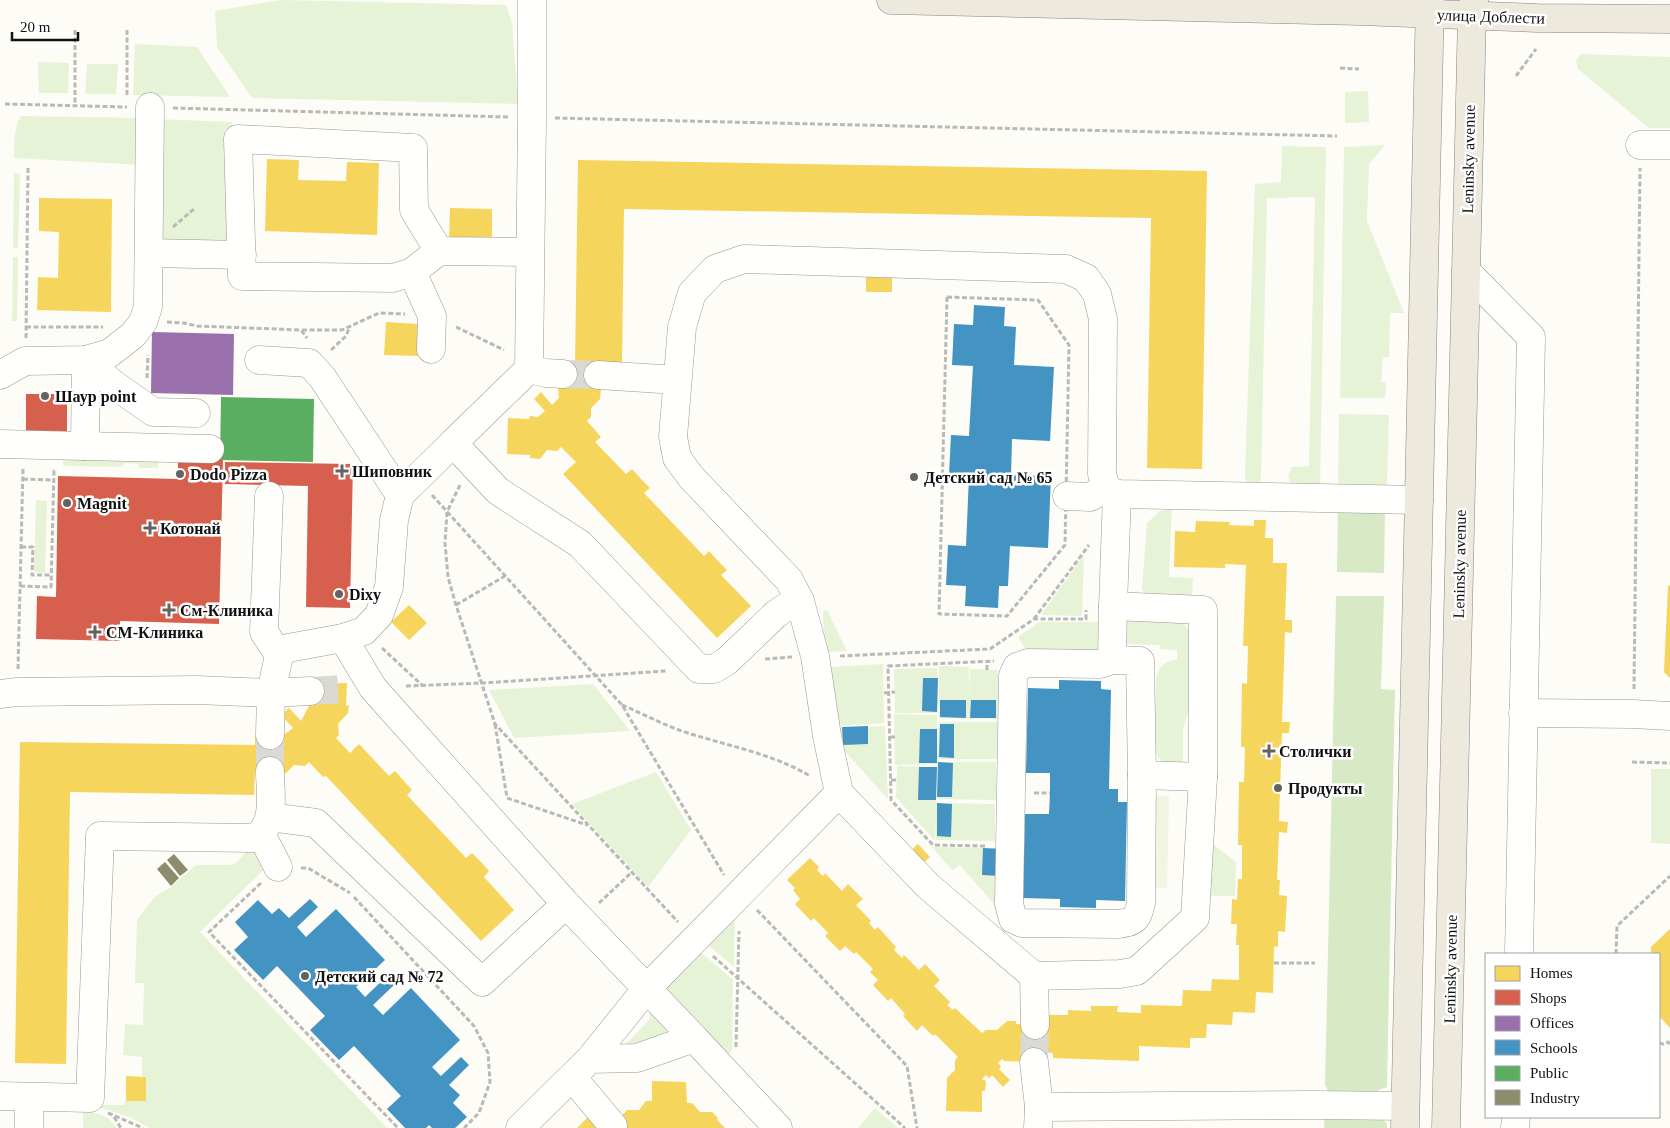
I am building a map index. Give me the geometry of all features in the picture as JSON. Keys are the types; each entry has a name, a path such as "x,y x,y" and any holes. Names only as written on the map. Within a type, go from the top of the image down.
{"main road":[{"name":"улица Доблести","path":"891,0 1473,8 1670,19"},
{"path":"1405,1117 1430,7"},
{"name":"Leninsky avenue","path":"1446,1128 1473,8"}],"street":[{"path":"270,735 271,693 279,655 288,648 353,634 379,615 389,587 394,520 400,495 462,453 529,369 532,0"},
{"path":"0,375 25,361 86,360 110,353 133,335 142,322 148,307 149,253 138,107"},
{"path":"439,252 414,210 413,148 238,139 242,276 393,278 412,272 439,252 530,252"},
{"path":"1640,145 1670,145"},
{"path":"149,253 242,255"},
{"path":"520,1128 581,1068 647,988 828,786 827,736 815,656 800,602 789,580 691,477 677,458 673,437 682,327 692,293 715,269 744,259 1066,269 1086,278 1098,294 1103,319 1102,474 1111,491 1112,660"},
{"path":"1466,271 1531,337 1519,953"},
{"path":"412,272 432,316 431,349"},
{"path":"86,360 112,383 153,412 196,413"},
{"path":"85,446 86,360"},
{"path":"259,360 309,363 322,377 400,495"},
{"path":"529,369 563,374"},
{"path":"598,375 677,380"},
{"path":"12,444 210,449"},
{"path":"462,453 498,491 580,544 699,669 714,669 727,661 776,614 788,606 800,602"},
{"path":"1067,496 1090,497 1111,491 1419,500"},
{"path":"269,496 264,632 279,655"},
{"path":"828,786 928,886 1034,976 1120,974 1137,971 1195,918 1203,777 1203,610 1113,606"},
{"path":"353,634 360,688 778,1128"},
{"path":"1112,660 1140,661 1142,775 1141,903 1138,915 1131,922 1118,924 1022,923 1013,919 1009,904 1013,676 1017,667 1028,663 1100,664 1112,660"},
{"path":"9,693 197,690 271,693 310,691"},
{"path":"1523,713 1670,716"},
{"path":"270,771 266,826 278,867"},
{"path":"1142,775 1203,777"},
{"path":"0,1096 90,1098 100,836 254,838 266,826 316,823 482,982 566,904"},
{"path":"1034,976 1035,1025"},
{"path":"581,1068 637,1058 694,1038"},
{"path":"1034,1062 1038,1118 1405,1117"},
{"path":"581,1068 613,1126"},
{"path":"29,1097 29,1128"}],"path":[{"path":"75,30 75,106"},
{"path":"127,30 138,107"},
{"path":"1516,76 1536,49"},
{"path":"1340,68 1359,69"},
{"path":"5,104 1337,136"},
{"path":"1633,714 1640,145"},
{"path":"25,361 28,168"},
{"path":"948,297 1038,300 1069,345 1067,496 1066,545 1007,616 939,614 948,297"},
{"path":"328,353 346,336 350,326"},
{"path":"148,353 150,362 148,371"},
{"path":"9,693 20,586 23,479 12,444"},
{"path":"462,453 447,512 445,543 448,576 495,724 507,798 587,825"},
{"path":"20,586 51,587 54,471 64,472"},
{"path":"23,479 54,480"},
{"path":"430,493 622,705 726,878"},
{"path":"727,661 990,649 1034,619 1088,544 1088,554"},
{"path":"21,547 33,548 32,575 51,575"},
{"path":"456,605 505,576"},
{"path":"1034,619 1086,619 1086,601"},
{"path":"353,634 423,686"},
{"path":"996,661 953,665 888,666 890,738 888,758 892,800 933,845 1010,847"},
{"path":"987,662 987,670"},
{"path":"360,688 483,683 667,671"},
{"path":"884,693 895,692"},
{"path":"622,705 678,730 796,767 828,786"},
{"path":"495,724 684,928"},
{"path":"890,738 895,738"},
{"path":"1632,762 1670,763"},
{"path":"891,780 896,780"},
{"path":"1044,793 1050,794"},
{"path":"398,1128 209,932 278,867 308,868 350,892 474,1026 488,1053 490,1082 478,1113 464,1128"},
{"path":"593,908 631,873"},
{"path":"1616,953 1617,926 1670,876"},
{"path":"752,904 907,1066 917,1128"},
{"path":"736,1054 739,928"},
{"path":"712,955 905,1128"},
{"path":"1274,963 1315,963"},
{"path":"114,1116 120,1128"}],"green space":[{"path":"281,0 506,5 512,22 518,104 252,98 217,47 215,11"},
{"path":"135,44 197,47 230,97 133,95"},
{"path":"1581,54 1670,57 1670,128 1649,128 1578,69 1576,61"},
{"path":"38,62 69,63 68,93 39,93"},
{"path":"87,64 118,64 116,94 85,94"},
{"path":"1368,91 1369,122 1345,123 1345,92"},
{"path":"21,116 143,118 143,165 14,158 16,131"},
{"path":"156,119 232,122 232,249 157,248"},
{"path":"1385,145 1369,164 1367,221 1404,313 1390,313 1389,357 1383,357 1381,382 1386,383 1385,398 1340,398 1344,147"},
{"path":"1282,146 1326,147 1320,487 1293,485 1290,483 1288,475 1292,467 1309,466 1315,197 1267,198 1261,477 1259,485 1247,483 1245,476 1255,184 1281,182"},
{"path":"14,173 20,174 18,248 13,248"},
{"path":"13,257 18,257 17,321 12,321"},
{"path":"1339,414 1389,415 1387,488 1338,487"},
{"path":"63,453 158,455 158,468 139,468 139,464 124,463 123,467 63,466"},
{"path":"36,500 47,501 45,573 34,572"},
{"path":"1338,507 1385,509 1384,573 1337,572"},
{"path":"1172,508 1169,577 1193,578 1192,596 1145,594 1142,589 1147,523 1160,511"},
{"path":"1084,555 1082,615 1041,615"},
{"path":"1336,596 1384,596 1381,689 1395,690 1387,1087 1371,1093 1332,1092 1328,1091 1325,1085"},
{"path":"824,610 827,610 847,651 827,652 824,647"},
{"path":"1127,617 1180,619 1190,632 1189,709 1183,730 1183,764 1162,762 1154,746 1156,679 1163,665 1177,660 1177,650 1160,649 1160,645 1127,644"},
{"path":"1039,622 1102,622 1101,656 1030,656 1018,637"},
{"path":"883,664 884,723 836,726 828,667"},
{"path":"939,666 969,667 970,701 970,669 998,670 998,719 939,718"},
{"path":"937,668 938,713 895,713 894,669"},
{"path":"593,684 630,731 514,738 489,690"},
{"path":"894,714 937,715 938,758 939,722 997,722 997,759 938,759 938,762 996,762 996,800 938,799 938,764 895,765"},
{"path":"885,726 888,799 840,746 838,728"},
{"path":"897,766 937,767 936,803 995,804 995,841 936,840 936,823 935,841 896,797"},
{"path":"1651,769 1670,769 1670,844 1651,843"},
{"path":"656,772 691,830 648,887 572,804"},
{"path":"1154,796 1169,796 1167,888 1152,888"},
{"path":"1209,841 1236,862 1235,896 1209,896"},
{"path":"932,847 1002,848 1000,911 960,865 952,870"},
{"path":"255,849 260,853 263,870 200,932 387,1128 150,1128 129,1117 92,1105 124,1105 125,1101 146,1101 146,1077 142,1076 142,1057 123,1055 125,1024 143,1025 144,983 135,983 137,920 156,896 171,887 196,865 230,865 236,863 248,850"},
{"path":"735,909 734,967 703,941"},
{"path":"696,948 733,980 732,1050 727,1055 665,988"},
{"path":"649,1009 675,1026 646,1047 624,1046 650,1019"},
{"path":"875,1108 898,1128 858,1128"},
{"path":"83,1111 102,1115 117,1128 83,1128"},
{"path":"1325,1113 1381,1118 1387,1124 1387,1128 1324,1128"}],"building: Homes":[{"path":"267,159 299,160 298,180 346,181 347,162 379,163 377,235 265,231"},
{"path":"578,160 1207,171 1202,469 1147,468 1151,218 624,209 622,366 599,365 597,389 601,389 600,399 591,408 591,417 587,421 601,437 595,442 626,474 632,469 650,488 644,493 704,556 709,551 727,570 721,575 751,606 717,638 563,474 576,462 561,447 557,451 547,450 540,459 530,458 530,455 507,454 508,418 529,419 530,416 538,417 545,411 534,399 541,392 552,405 559,398 558,388 562,388 563,365 575,365"},
{"path":"39,198 112,199 111,312 37,310 38,277 58,278 59,232 39,231"},
{"path":"450,208 492,209 492,241 449,240"},
{"path":"866,267 892,267 892,292 866,292"},
{"path":"386,322 419,324 418,356 384,355"},
{"path":"1254,520 1266,520 1265,538 1273,538 1273,563 1287,563 1285,620 1292,620 1292,633 1285,632 1282,722 1290,722 1289,733 1282,733 1279,821 1288,822 1287,833 1279,832 1277,880 1280,880 1279,895 1287,896 1285,932 1278,931 1278,947 1274,946 1273,993 1256,992 1255,1013 1233,1012 1232,1025 1207,1024 1206,1038 1190,1038 1190,1048 1139,1046 1139,1061 1053,1058 1053,1053 1041,1052 1037,1062 1004,1061 1002,1059 998,1063 1001,1066 999,1069 1010,1080 1003,1087 992,1075 989,1078 986,1075 982,1079 986,1081 985,1091 982,1091 982,1112 946,1111 947,1078 955,1070 955,1060 958,1057 935,1034 933,1036 922,1025 917,1031 903,1016 905,1014 891,998 888,1001 873,985 878,980 870,972 873,969 856,952 854,954 845,946 840,951 825,936 828,933 814,918 811,921 795,904 800,899 793,890 795,888 787,880 810,858 819,867 817,870 823,876 825,873 842,891 848,884 863,899 856,905 871,921 869,923 875,930 878,927 896,947 894,950 902,958 904,955 919,970 925,964 940,980 934,986 950,1002 947,1005 953,1010 955,1008 982,1033 986,1030 997,1030 1007,1021 1016,1021 1016,1024 1035,1025 1042,1015 1068,1015 1068,1010 1091,1011 1091,1006 1118,1006 1117,1012 1141,1013 1141,1005 1182,1006 1183,990 1211,991 1212,979 1239,980 1239,945 1236,945 1237,924 1231,924 1232,899 1237,900 1238,879 1242,879 1242,845 1238,845 1239,782 1244,782 1245,747 1241,747 1242,683 1247,684 1248,646 1243,646 1246,565 1225,564 1225,568 1174,567 1175,531 1195,532 1196,521 1230,522 1229,525 1254,526"},
{"path":"1668,585 1670,586 1670,678 1664,672"},
{"path":"409,605 427,623 409,640 391,622"},
{"path":"347,683 346,706 349,705 348,713 338,724 339,735 336,738 350,753 359,744 389,776 395,771 412,790 407,795 466,858 472,853 481,862 489,871 484,877 514,910 481,941 326,776 323,777 309,762 305,766 294,765 286,773 278,774 278,771 255,770 254,795 70,792 66,1064 15,1063 20,742 255,745 255,736 285,734 293,728 281,715 289,708 301,721 311,702 310,684"},
{"path":"918,844 930,857 917,869 905,856"},
{"path":"1670,929 1670,1028 1660,1017 1660,953 1651,953 1651,947"},
{"path":"126,1076 146,1077 146,1101 126,1101"},
{"path":"652,1081 686,1082 687,1103 692,1103 700,1112 712,1112 725,1128 611,1128 627,1110 639,1110 646,1101 652,1101"},
{"path":"589,1116 601,1128 577,1128"}],"building: Shops":[{"path":"26,394 67,394 67,434 26,433"},
{"path":"178,459 223,460 219,624 120,621 120,641 36,639 37,596 56,597 58,476 178,479"},
{"path":"225,462 353,464 350,608 306,607 308,486 225,484"}],"building: Offices":[{"path":"152,332 234,334 233,395 151,393"}],"building: Schools":[{"path":"974,305 1005,307 1004,326 1016,327 1014,365 1054,367 1050,441 1012,439 1011,475 1051,476 1048,548 1010,546 1008,586 999,586 998,608 965,606 966,586 946,585 948,545 966,546 969,476 949,475 951,435 969,436 973,366 952,365 954,324 973,325"},
{"path":"923,678 938,678 937,712 922,711"},
{"path":"1059,680 1101,681 1101,689 1111,690 1109,789 1118,789 1118,802 1127,802 1125,901 1096,900 1096,908 1060,907 1060,899 1023,898 1025,814 1049,814 1050,793 1050,773 1026,773 1028,688 1059,689"},
{"path":"940,700 966,700 966,718 940,717"},
{"path":"971,700 996,700 996,718 970,718"},
{"path":"940,724 954,724 954,758 939,757"},
{"path":"868,726 868,744 843,745 842,727"},
{"path":"920,729 937,729 937,763 919,763"},
{"path":"938,762 953,763 952,797 937,797"},
{"path":"919,767 937,767 936,800 918,800"},
{"path":"937,803 952,804 951,837 937,836"},
{"path":"983,848 1002,849 1001,876 982,875"},
{"path":"310,899 318,907 297,927 306,937 336,909 385,960 356,987 365,997 386,977 394,985 373,1005 383,1015 411,988 460,1040 432,1067 441,1076 461,1057 469,1065 449,1085 460,1095 453,1103 467,1117 455,1128 432,1128 429,1125 426,1128 405,1128 387,1109 401,1096 354,1046 339,1060 310,1030 325,1016 277,966 263,980 234,950 248,937 235,922 258,900 272,914 279,908 289,918"}],"building: Public":[{"path":"221,397 314,399 313,462 220,460"}],"building: Industry":[{"path":"174,854 188,870 180,876 167,860"},
{"path":"165,862 179,878 171,886 157,869"}],"tunnel":[{"path":"563,374 598,375"},
{"path":"310,691 347,689"},
{"path":"270,735 270,771"},
{"path":"1034,1062 1035,1025"}],"place":[{"name":"Шаур point","path":"45,396"},
{"name":"Шиповник","path":"342,471"},
{"name":"Dodo Pizza","path":"180,474"},
{"name":"Детский сад № 65","path":"914,477"},
{"name":"Magnit","path":"67,503"},
{"name":"Котонай","path":"150,528"},
{"name":"Dixy","path":"339,594"},
{"name":"См-Клиника","path":"169,610"},
{"name":"СМ-Клиника","path":"95,632"},
{"name":"Столички","path":"1269,751"},
{"name":"Продукты","path":"1278,788"},
{"name":"Детский сад № 72","path":"305,976"}]}
